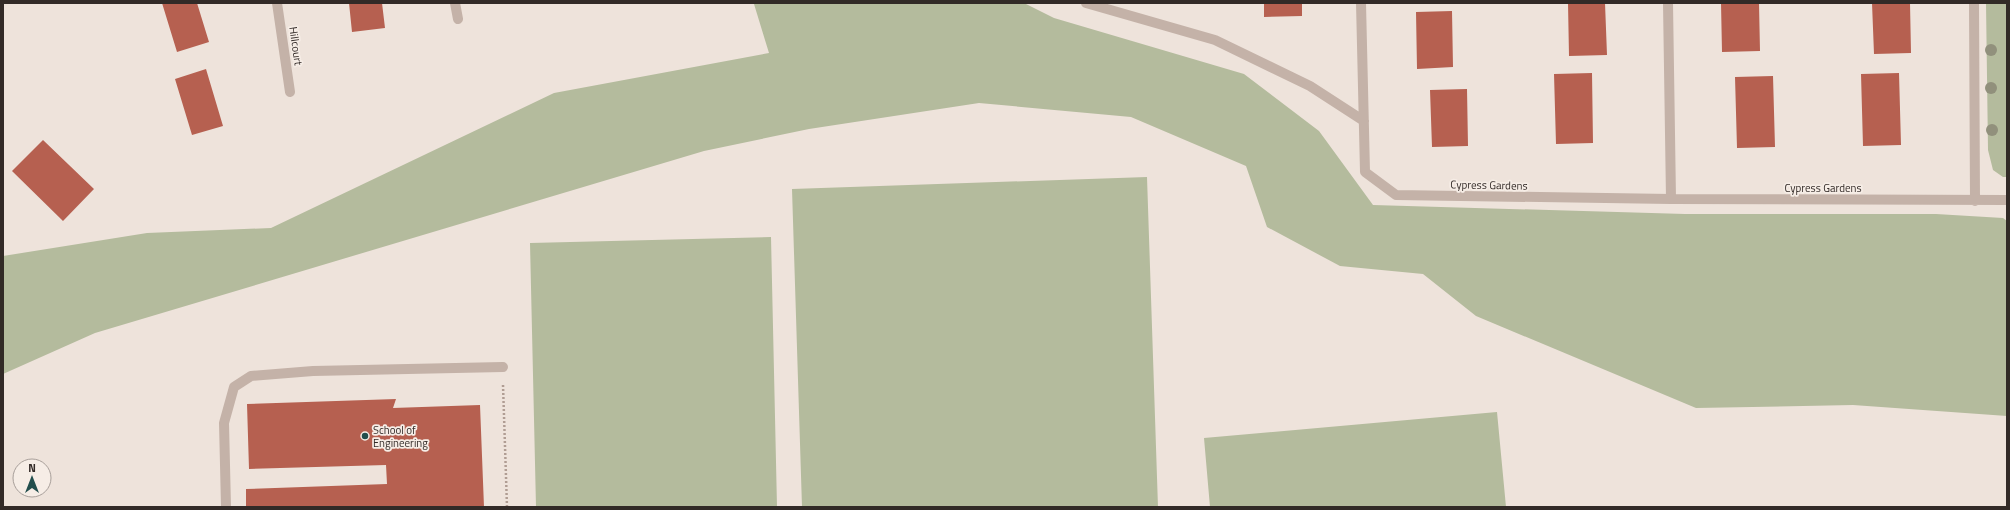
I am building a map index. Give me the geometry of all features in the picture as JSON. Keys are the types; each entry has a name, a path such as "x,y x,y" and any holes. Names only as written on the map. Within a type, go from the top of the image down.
{"street":[{"name":"Hillcourt","path":"277,3 290,92"},
{"path":"455,3 458,19"},
{"path":"1086,3 1215,40 1310,86 1364,121"},
{"name":"Cypress Gardens","path":"1361,3 1365,172 1396,195 1671,199 2007,200"},
{"path":"1668,3 1671,199"},
{"path":"1974,3 1975,201"},
{"path":"226,507 224,423 234,387 251,376 313,371 503,367"}],"path":[{"path":"503,367 506,507"}],"green space":[{"path":"1024,3 1054,18 1244,74 1319,131 1373,205 1685,214 1936,214 2003,218 2007,221 2007,416 1853,405 1696,408 1476,316 1423,274 1340,266 1267,227 1246,166 1131,117 979,103 809,129 704,151 95,333 3,374 3,256 147,233 271,228 554,93 769,53 754,4"},
{"path":"1986,3 2007,3 2007,177 2003,177 1993,170 1988,150"},
{"path":"1147,177 1158,507 802,507 792,189"},
{"path":"771,237 777,507 536,507 530,243"},
{"path":"1497,412 1506,507 1210,507 1204,438"}],"building":[{"path":"162,3 197,3 209,42 177,52"},
{"path":"349,3 382,3 385,28 352,32"},
{"path":"1264,3 1302,3 1302,16 1264,17"},
{"path":"1568,3 1605,3 1607,55 1569,56"},
{"path":"1721,3 1759,3 1760,51 1722,52"},
{"path":"1872,3 1910,3 1911,53 1874,54"},
{"path":"1452,11 1453,67 1417,69 1416,12"},
{"path":"206,69 223,126 192,135 175,79"},
{"path":"1592,73 1593,143 1556,144 1554,74"},
{"path":"1899,73 1901,145 1863,146 1861,74"},
{"path":"1773,76 1775,147 1737,148 1735,77"},
{"path":"1467,89 1468,146 1432,147 1430,90"},
{"path":"43,140 94,189 63,221 12,171"},
{"name":"School of Engineering","path":"396,399 393,408 480,405 484,507 246,507 246,489 387,484 386,465 249,469 247,404"}],"place":[{"name":"School of Engineering","path":"365,436"}]}
